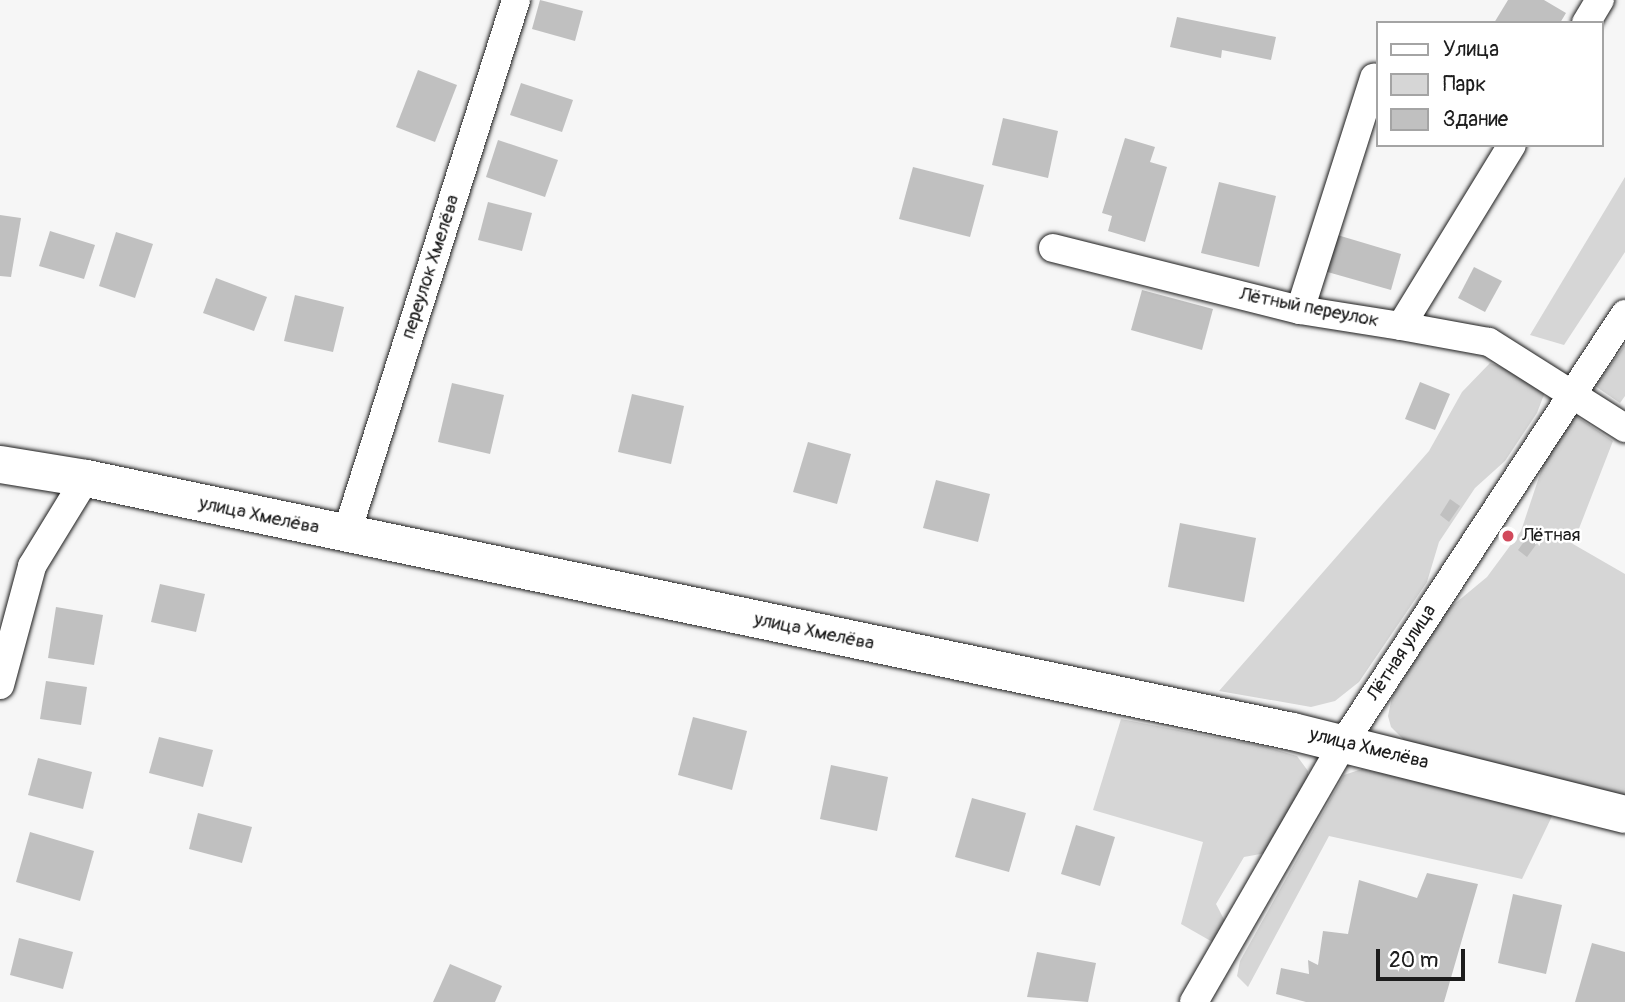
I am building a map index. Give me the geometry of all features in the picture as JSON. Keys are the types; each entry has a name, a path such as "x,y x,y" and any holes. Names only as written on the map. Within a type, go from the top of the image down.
{"main road":[{"name":"улица Хмелёва","path":"0,464 86,478 1344,742 1625,814"}],"street":[{"name":"переулок Хмелёва","path":"346,534 516,0"},
{"path":"1587,21 1600,0"},
{"path":"1300,310 1374,78"},
{"name":"Лётный переулок","path":"1053,248 1300,310 1401,326 1510,147"},
{"name":"Лётная улица","path":"1194,1002 1344,742 1570,393 1625,314"},
{"path":"1401,326 1489,342 1625,428"},
{"path":"0,685 32,566 86,478"}],"green space":[{"path":"1625,177 1625,252 1564,345 1530,335"},
{"path":"1625,345 1625,396 1620,403 1595,386"},
{"path":"1490,363 1532,378 1545,392 1537,413 1505,461 1475,488 1439,542 1427,582 1359,682 1335,701 1311,707 1219,691 1429,451 1462,392"},
{"path":"1576,416 1613,441 1573,544 1625,574 1625,796 1408,744 1391,727 1388,716 1392,697 1446,611 1487,577 1521,531 1547,453"},
{"path":"1121,719 1267,747 1297,756 1308,771 1308,782 1266,853 1244,857 1216,904 1228,927 1216,944 1181,924 1203,842 1093,810"},
{"path":"1362,769 1555,810 1522,879 1329,836 1248,987 1237,976 1240,961 1344,775"}],"building":[{"path":"540,0 583,11 575,41 532,29"},
{"path":"1508,0 1544,0 1566,13 1561,21 1495,21"},
{"path":"1177,17 1276,37 1271,60 1222,50 1221,58 1170,47"},
{"path":"418,70 457,85 435,142 396,127"},
{"path":"521,83 573,100 562,132 510,115"},
{"path":"1003,118 1058,131 1048,178 992,165"},
{"path":"1125,138 1155,147 1150,162 1167,167 1145,242 1108,231 1112,216 1102,213"},
{"path":"498,140 558,160 545,197 486,177"},
{"path":"913,167 984,185 970,237 899,219"},
{"path":"1219,182 1276,196 1259,267 1201,253"},
{"path":"488,202 532,213 522,251 478,240"},
{"path":"0,215 21,218 11,277 0,276"},
{"path":"50,231 95,245 84,279 39,266"},
{"path":"116,232 153,244 135,298 99,286"},
{"path":"1334,234 1401,254 1391,290 1324,271"},
{"path":"1474,267 1502,281 1485,312 1458,298"},
{"path":"216,278 267,297 254,331 203,313"},
{"path":"1142,290 1213,309 1202,350 1131,330"},
{"path":"295,295 344,307 333,352 284,341"},
{"path":"1420,382 1450,394 1435,430 1405,419"},
{"path":"452,383 504,395 490,454 438,442"},
{"path":"632,394 684,406 671,464 618,452"},
{"path":"808,442 851,454 837,504 793,492"},
{"path":"936,480 990,494 978,542 923,528"},
{"path":"1450,499 1460,506 1449,522 1440,515"},
{"path":"1180,523 1256,538 1244,602 1168,587"},
{"path":"1529,535 1538,542 1527,557 1518,550"},
{"path":"160,584 205,594 196,632 151,622"},
{"path":"56,607 103,615 94,665 48,658"},
{"path":"46,681 87,687 81,725 40,719"},
{"path":"693,717 747,731 732,790 678,775"},
{"path":"159,737 213,750 203,787 149,773"},
{"path":"38,758 92,772 83,809 28,795"},
{"path":"831,765 888,777 877,831 820,819"},
{"path":"972,798 1026,813 1009,872 955,857"},
{"path":"198,813 252,827 242,863 189,849"},
{"path":"1076,825 1115,837 1100,886 1061,874"},
{"path":"30,832 94,851 80,901 16,882"},
{"path":"1427,873 1478,884 1444,1002 1306,1002 1276,994 1281,968 1309,974 1308,960 1318,965 1323,931 1348,934 1359,880 1417,898"},
{"path":"1513,894 1562,905 1546,974 1498,963"},
{"path":"19,938 73,952 63,989 10,975"},
{"path":"1592,943 1625,952 1625,1002 1575,1002"},
{"path":"1037,952 1096,963 1088,1002 1027,997"},
{"path":"450,964 502,986 495,1002 433,1002"}],"place":[{"name":"Лётная","path":"1508,536"}]}
